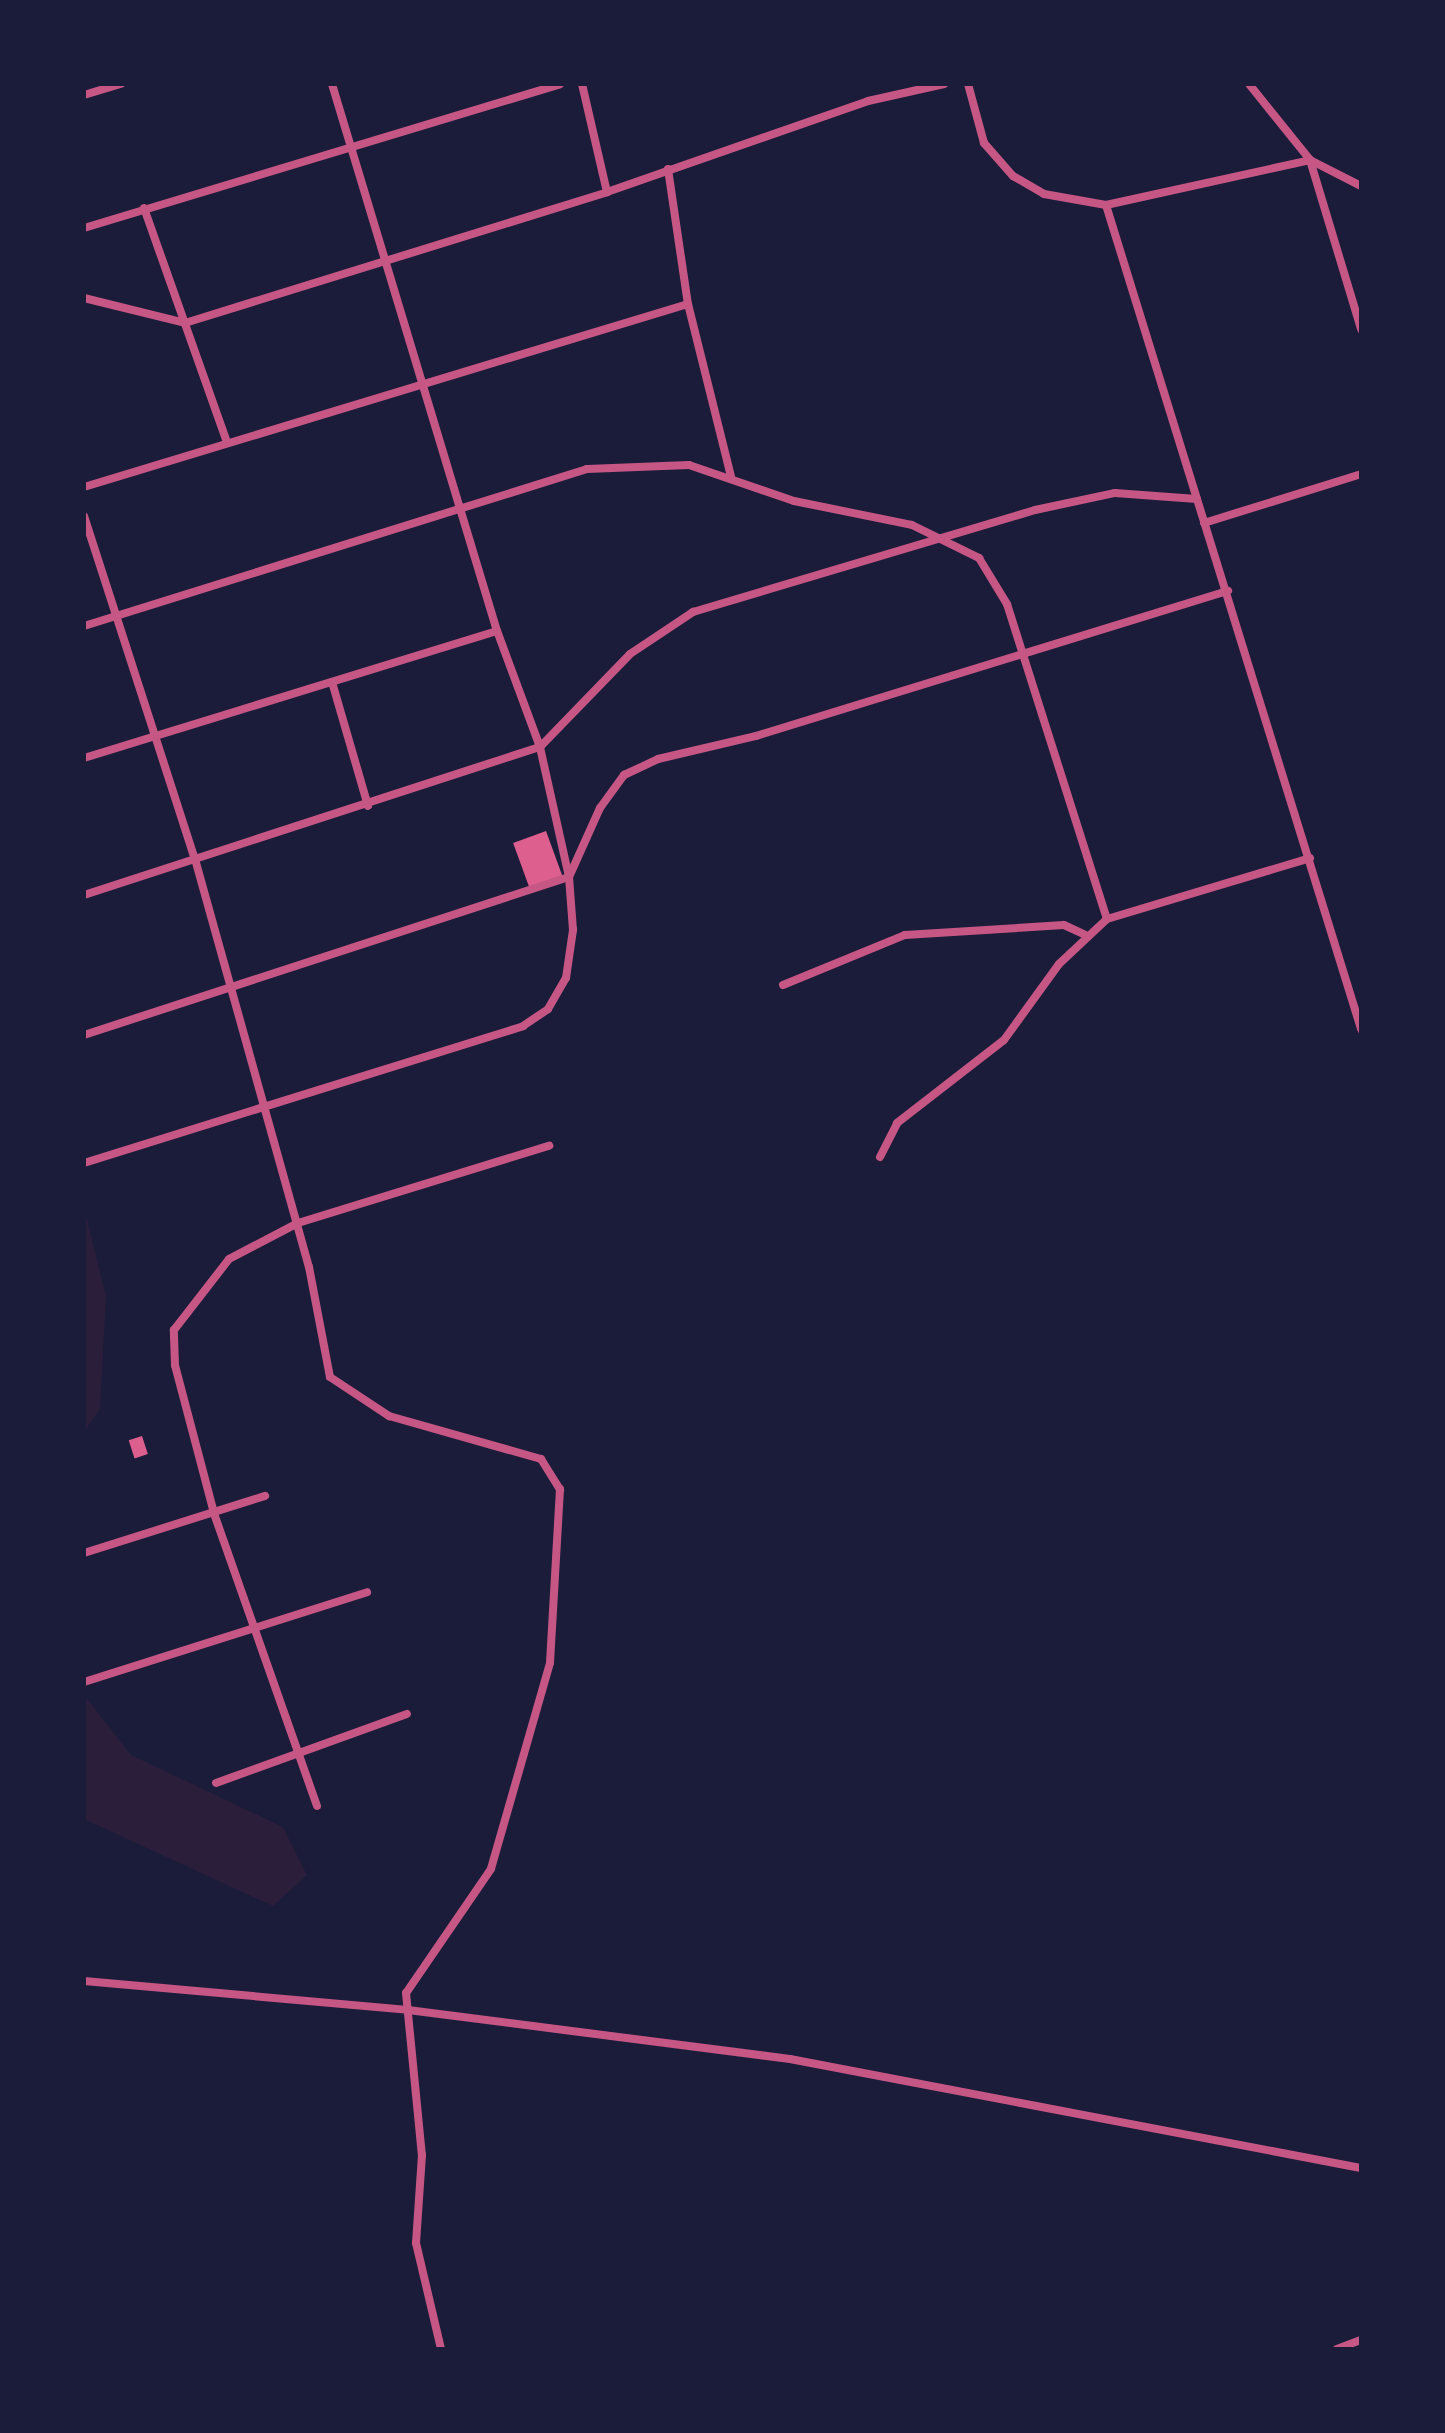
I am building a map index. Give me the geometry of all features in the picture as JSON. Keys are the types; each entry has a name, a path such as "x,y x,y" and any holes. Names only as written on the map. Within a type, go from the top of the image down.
{"street":[{"path":"84,95 121,84"},
{"path":"84,1163 262,1110 523,1026 548,1009 566,978 573,930 569,877 540,747 497,631 426,384 332,84"},
{"path":"84,228 351,143 560,84"},
{"path":"582,84 607,192"},
{"path":"84,298 185,323 607,192 868,101 944,84"},
{"path":"968,84 984,143 1013,176 1044,194 1106,205 1310,160 1361,186"},
{"path":"1249,84 1310,160 1361,329"},
{"path":"668,169 688,304 731,477"},
{"path":"1106,205 1228,591 1361,1029"},
{"path":"144,208 226,439"},
{"path":"84,487 226,439 426,384 688,304"},
{"path":"84,626 587,469 689,465 794,501 948,538 979,558 1027,653 1107,919"},
{"path":"1204,523 1361,474"},
{"path":"84,895 368,806 540,747 630,654 693,612 1115,493 1197,499"},
{"path":"84,516 195,859 262,1110 298,1223 337,1384 389,1416 541,1459 560,1489 550,1663 491,1869 480,1894 411,1979 408,2010 422,2155 416,2243 441,2349"},
{"path":"84,1035 569,877 624,775 1228,591"},
{"path":"84,758 497,631"},
{"path":"332,682 368,806"},
{"path":"880,1157 897,1123 1004,1040 1085,935 1107,919 1310,858"},
{"path":"783,985 905,935 1064,925 1085,935"},
{"path":"317,1806 214,1513 175,1365 174,1330 229,1259 298,1223 549,1146"},
{"path":"84,1553 265,1496"},
{"path":"84,1682 254,1631 367,1592"},
{"path":"216,1783 407,1714"},
{"path":"84,1981 408,2010 790,2059 1361,2168"},
{"path":"1337,2349 1361,2340"}],"shaded area":[{"path":"84,1207 106,1296 100,1409 84,1432"},
{"path":"84,1695 131,1755 283,1827 307,1875 273,1906 84,1819"}],"building":[{"path":"546,831 562,876 530,888 513,843"},
{"path":"142,1436 148,1454 135,1458 129,1440"}]}
